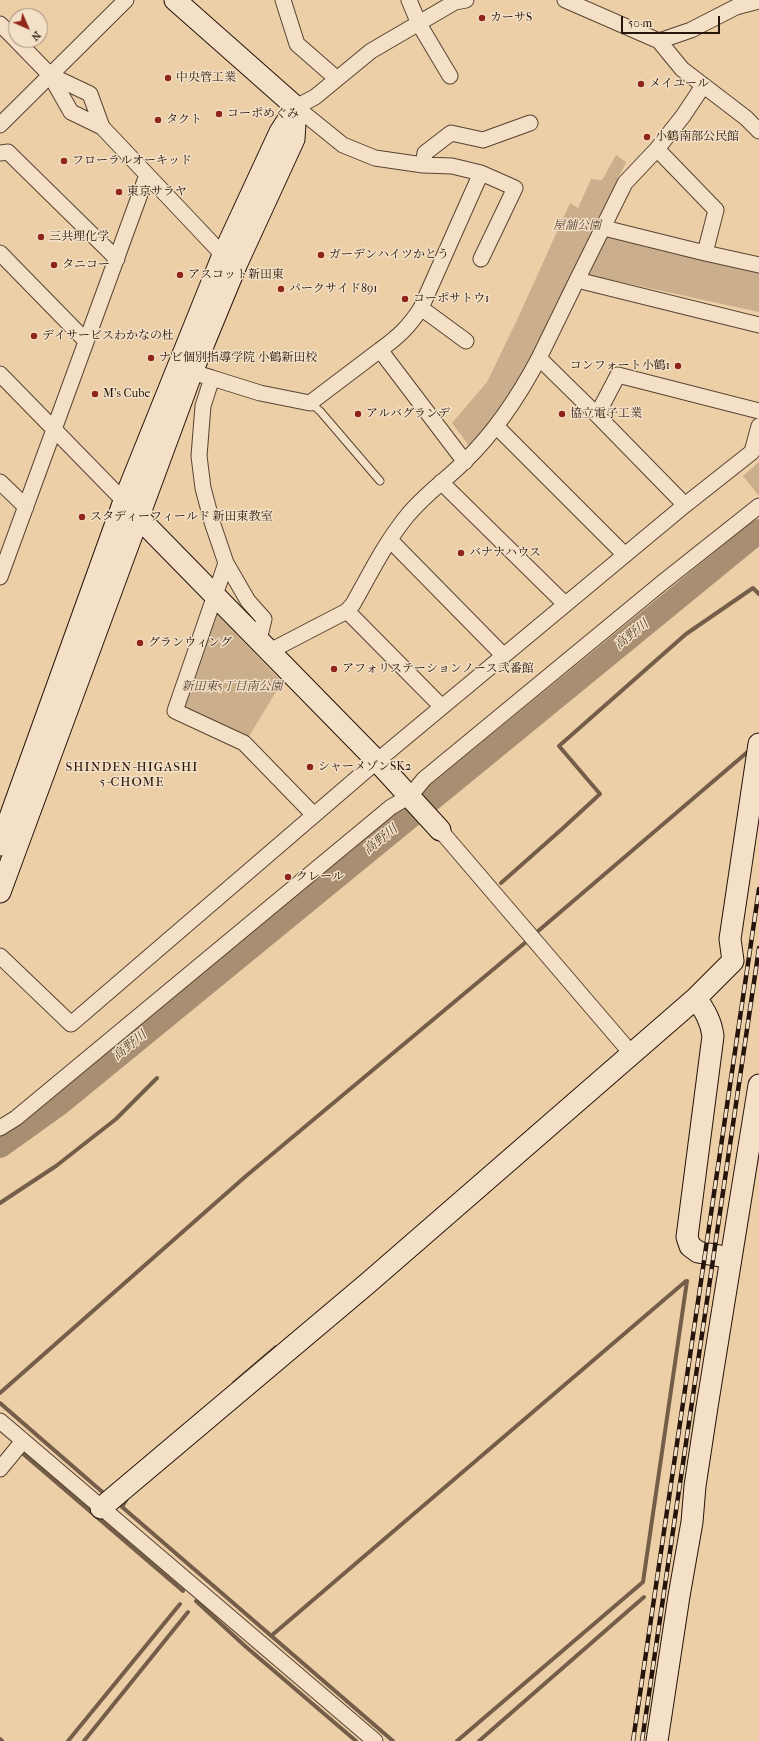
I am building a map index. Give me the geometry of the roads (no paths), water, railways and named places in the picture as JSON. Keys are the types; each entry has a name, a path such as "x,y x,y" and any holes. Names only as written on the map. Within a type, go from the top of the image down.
{"street":[{"path":"0,125 126,0"},
{"path":"175,0 296,107 343,145 375,158 423,165 452,166 481,173 515,188 482,259"},
{"path":"284,0 298,44 337,79"},
{"path":"409,0 419,24 450,76"},
{"path":"0,845 124,501 223,255 280,132 296,107 315,97 371,51 455,2 466,0"},
{"path":"565,0 659,41 682,69 746,118 759,131"},
{"path":"659,41 691,30 736,7 759,1"},
{"path":"0,24 8,32"},
{"path":"24,48 50,74 71,112 102,127 223,255"},
{"path":"50,74 90,94 102,127"},
{"path":"265,646 347,611 353,604 390,540 408,515 441,482 464,462 496,426 520,393 539,358 625,183 657,149 683,116 703,86"},
{"path":"0,892 192,372 237,263 294,138 296,107"},
{"path":"423,165 425,153 451,133 483,140 530,123"},
{"path":"657,149 716,210 705,253"},
{"path":"0,153 8,152 116,259"},
{"path":"192,372 260,393 310,403 402,333 410,325 421,308 481,173"},
{"path":"0,577 147,175"},
{"path":"604,228 705,253 759,264"},
{"path":"0,253 86,342"},
{"path":"577,280 759,325"},
{"path":"421,308 466,340"},
{"path":"380,350 464,462"},
{"path":"539,358 685,505"},
{"path":"0,374 124,501"},
{"path":"597,415 618,375 759,411"},
{"path":"212,378 203,406 199,456 203,488 212,522 226,563 248,601 264,619 265,646"},
{"path":"496,426 625,555"},
{"path":"0,956 71,1024 377,760 685,505 752,452 759,426"},
{"path":"0,482 26,507"},
{"path":"441,482 565,604"},
{"path":"0,1128 16,1118 391,807 411,798 424,779 663,582 759,506"},
{"path":"138,517 377,760 439,828 631,1053"},
{"path":"390,540 504,656"},
{"path":"226,563 175,712 244,743 314,814"},
{"path":"347,611 442,707"},
{"path":"107,1503 368,1283 696,998 733,961 730,939 759,744"},
{"path":"696,998 712,1024 713,1036 687,1237 690,1246 698,1252 731,1258"},
{"path":"657,1741 692,1522 695,1486 707,1407 759,1085"},
{"path":"0,1421 23,1441 107,1503 375,1741"},
{"path":"0,1468 23,1441"}],"lane":[{"path":"310,403 320,411 380,480"}],"waterway":[{"name":"高野川","path":"0,1146 60,1103 759,531"},
{"path":"501,883 600,794 559,746 686,634 753,588 759,594"},
{"path":"537,932 751,749"},
{"path":"0,1393 246,1176 526,942"},
{"path":"0,1203 56,1166 116,1119 157,1078"},
{"path":"271,1636 686,1281"},
{"path":"457,1741 643,1582 687,1281"},
{"path":"234,1383 276,1347"},
{"path":"0,1403 107,1496"},
{"path":"21,1452 183,1591"},
{"path":"122,1507 128,1497"},
{"path":"121,1506 393,1741"},
{"path":"479,1741 644,1597"},
{"path":"196,1601 245,1646 356,1741"},
{"path":"68,1741 180,1604"},
{"path":"84,1741 188,1612"}],"railway":[{"path":"633,1741 759,889"},
{"path":"642,1741 759,948"}],"place":[{"name":"カーサS","path":"482,18"},
{"name":"中央管工業","path":"168,78"},
{"name":"メイユール","path":"641,84"},
{"name":"コーポめぐみ","path":"219,114"},
{"name":"タクト","path":"158,120"},
{"name":"小鶴南部公民館","path":"647,137"},
{"name":"フローラルオーキッド","path":"64,161"},
{"name":"東京サラヤ","path":"119,192"},
{"name":"三共理化学","path":"41,237"},
{"name":"ガーデンハイツかとう","path":"321,255"},
{"name":"タニコー","path":"54,265"},
{"name":"アスコット新田東","path":"180,275"},
{"name":"パークサイド891","path":"281,289"},
{"name":"コーポサトウ1","path":"405,299"},
{"name":"デイサービスわかなの杜","path":"34,336"},
{"name":"ナビ個別指導学院 小鶴新田校","path":"151,358"},
{"name":"コンフォート小鶴1","path":"678,366"},
{"name":"M's Cube","path":"95,394"},
{"name":"アルバグランデ","path":"358,414"},
{"name":"協立電子工業","path":"562,414"},
{"name":"スタディーフィールド 新田東教室","path":"82,517"},
{"name":"バナナハウス","path":"461,553"},
{"name":"グランウィング","path":"140,643"},
{"name":"アフォリステーションノース弐番館","path":"334,669"},
{"name":"シャーメゾンSK2","path":"310,767"},
{"name":"クレール","path":"288,877"}],"district":[{"name":"SHINDEN-HIGASHI 5-CHOME","path":"132,776"}],"park label":[{"name":"屋舗公園","path":"577,226"},
{"name":"新田東5丁目南公園","path":"232,687"}]}
